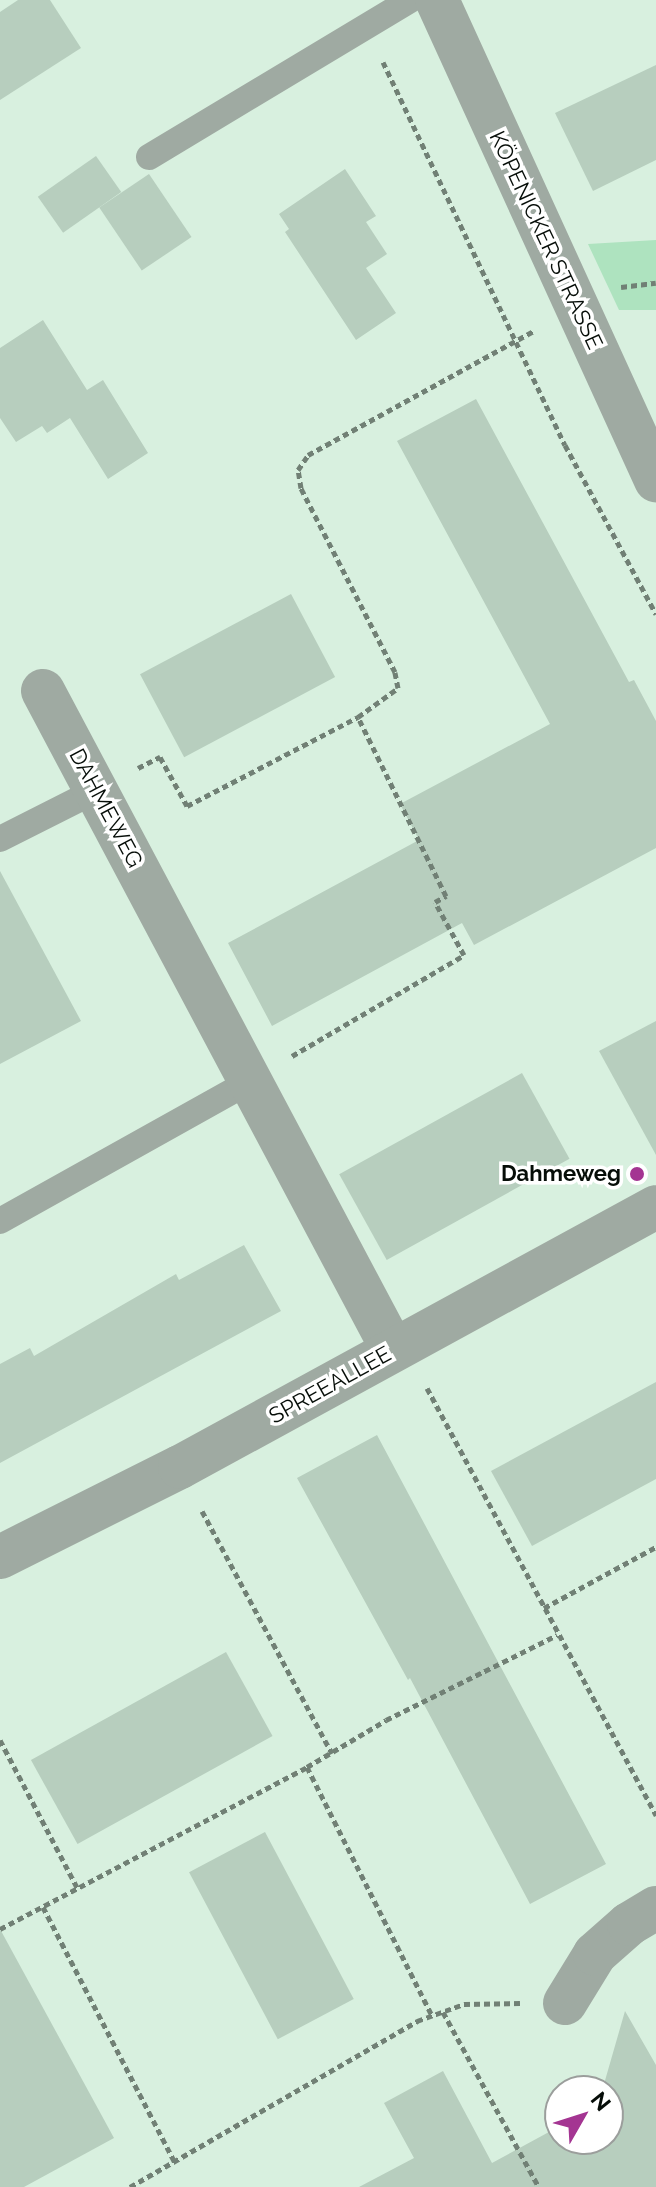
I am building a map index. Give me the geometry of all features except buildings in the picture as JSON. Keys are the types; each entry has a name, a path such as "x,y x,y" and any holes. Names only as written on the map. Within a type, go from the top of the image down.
{"street":[{"name":"KÖPENICKER STRASSE","path":"437,0 656,480"},
{"name":"DAHMEWEG","path":"43,691 250,1081 398,1348"},
{"name":"SPREEALLEE","path":"0,1557 180,1467 656,1207"},
{"path":"565,2003 595,1954 629,1924 656,1908"}],"lane":[{"path":"149,157 410,0"},
{"path":"0,839 97,790"},
{"path":"0,1221 250,1081"}],"path":[{"path":"367,27 514,341 656,614"},
{"path":"97,790 160,757 187,806 358,717 398,688 395,672 301,488 298,470 308,455 576,305"},
{"path":"250,1081 464,955 435,902 446,896 358,717"},
{"path":"398,1348 656,1815"},
{"path":"180,1467 332,1753"},
{"path":"544,1608 656,1547"},
{"path":"0,1929 307,1767 386,1720 557,1635"},
{"path":"0,1740 78,1889"},
{"path":"307,1767 432,2015"},
{"path":"43,1907 175,2163"},
{"path":"130,2187 432,2015 464,2004 565,2003"},
{"path":"443,2012 539,2187"}],"green space":[{"path":"656,240 656,310 619,310 588,244"}],"place":[{"name":"Dahmeweg","path":"637,1174"}]}
